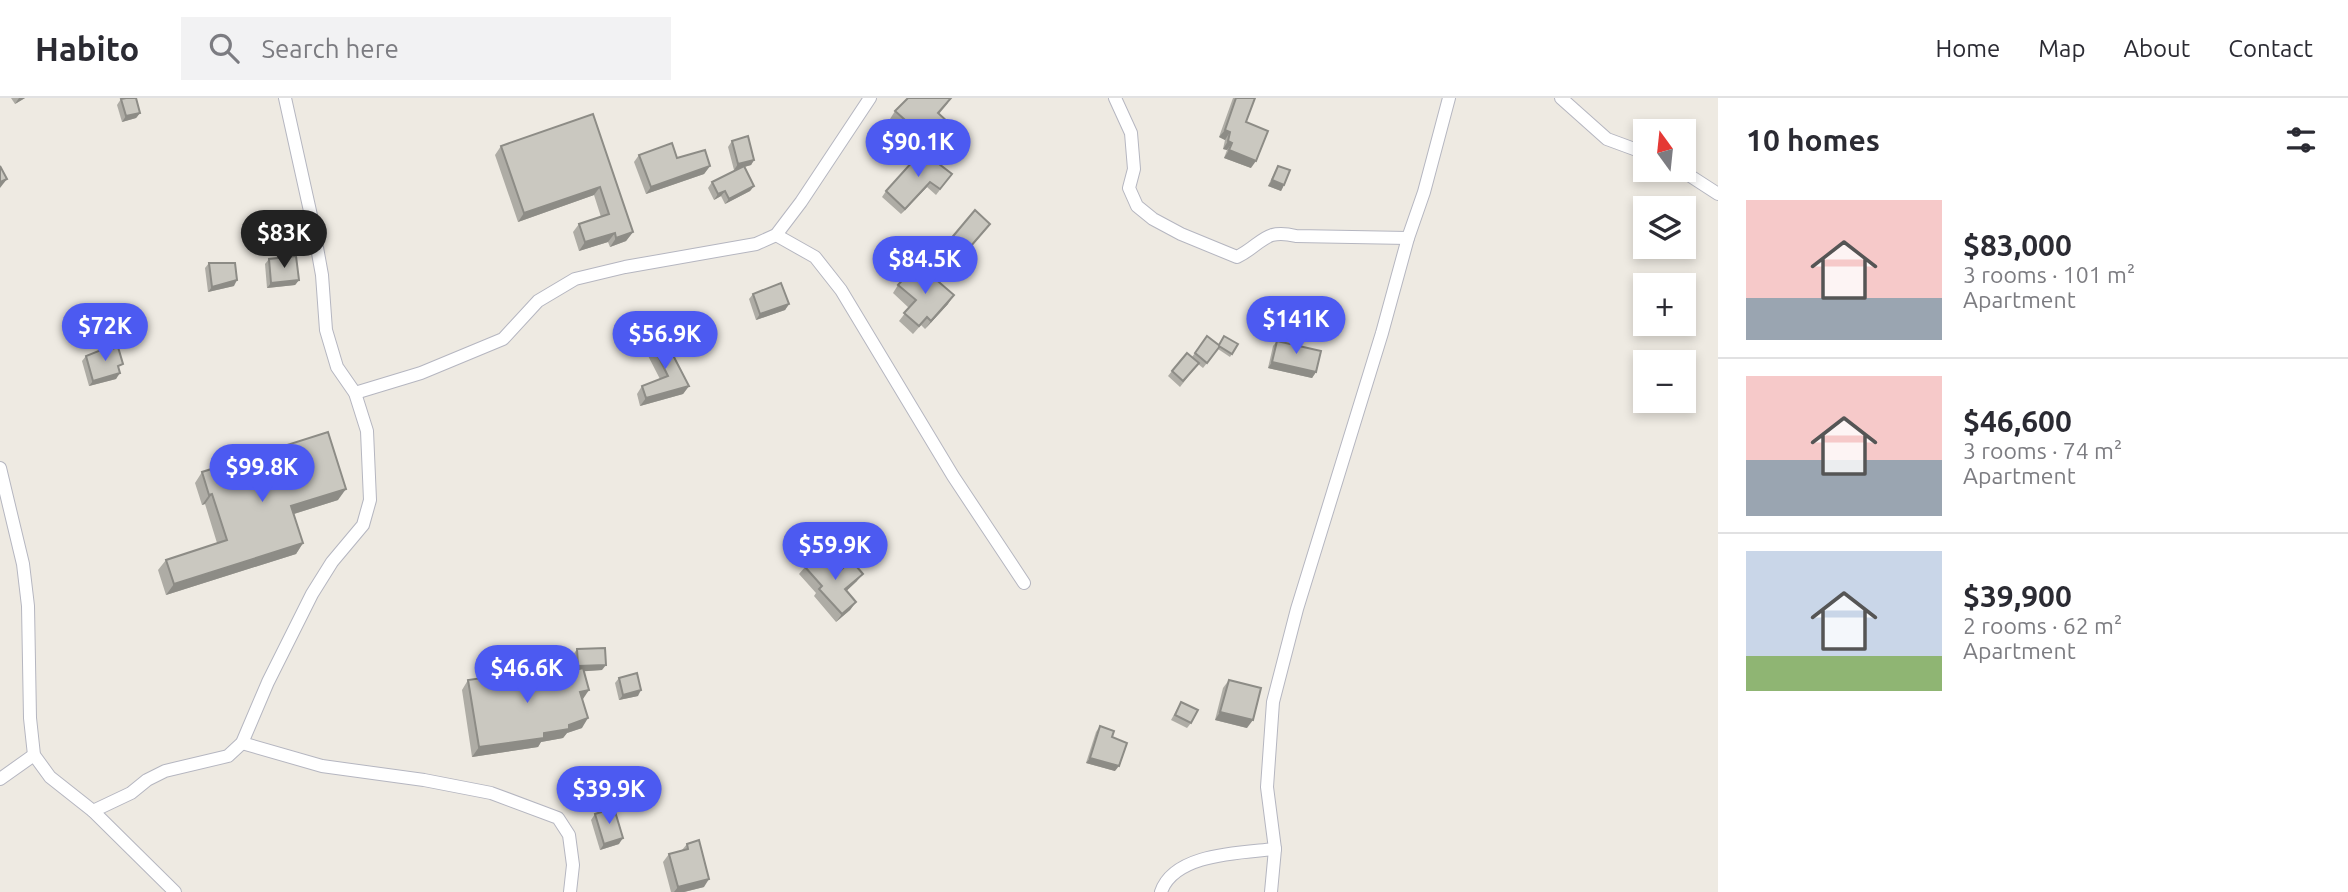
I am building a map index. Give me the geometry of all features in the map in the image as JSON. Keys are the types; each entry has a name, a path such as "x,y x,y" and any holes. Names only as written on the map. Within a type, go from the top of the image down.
{"street":[{"path":"93,811 131,793 147,780 165,771 228,756 242,743 268,682 312,594 332,562 363,525 370,500 367,431 355,393 337,367 326,330 322,275 285,98"},
{"path":"355,393 421,373 503,339 538,301 575,279 625,267 756,244 776,235 870,98"},
{"path":"1115,98 1131,133 1134,169 1129,188 1137,206 1153,219 1181,234 1237,257 1253,249 1267,235 1281,232 1296,236 1408,238"},
{"path":"1271,892 1275,849 1267,787 1273,702 1297,609 1424,192 1449,98"},
{"path":"1561,98 1607,139 1633,148"},
{"path":"1696,179 1718,194"},
{"path":"776,235 815,257 841,290 953,477 1024,583"},
{"path":"0,468 23,564 27,595 30,718 34,755 50,777 93,811 175,892"},
{"path":"242,743 323,766 424,780 491,793 558,818 569,835 573,865 570,892"},
{"path":"0,779 34,755"},
{"path":"1161,892 1165,879 1192,862 1275,849"}],"building":[{"path":"136,98 140,113 126,116 121,99"},
{"path":"908,98 951,98 938,113 949,123 931,143 895,111"},
{"path":"1236,98 1255,98 1246,122 1268,131 1256,161 1229,150 1232,143 1228,141 1230,132 1225,130"},
{"path":"593,114 633,232 616,238 615,233 585,242 579,224 609,214 600,187 524,213 501,146"},
{"path":"748,136 754,160 738,164 732,141"},
{"path":"672,143 677,158 705,150 710,166 651,187 639,155"},
{"path":"922,151 952,174 940,189 930,182 905,209 886,191"},
{"path":"0,166 7,179 0,182"},
{"path":"744,166 754,186 729,199 725,191 718,194 712,182"},
{"path":"1278,166 1290,170 1284,185 1272,180"},
{"path":"975,210 990,224 964,254 949,241"},
{"path":"296,256 299,280 271,283 269,259"},
{"path":"209,263 235,263 237,280 212,287"},
{"path":"915,266 924,274 926,271 954,295 931,321 927,317 919,326 904,313 916,300 898,285"},
{"path":"781,283 789,304 760,314 753,294"},
{"path":"662,334 689,386 646,398 642,386 668,376 650,340"},
{"path":"1207,336 1220,346 1207,363 1195,353"},
{"path":"1224,336 1238,344 1232,354 1219,346"},
{"path":"1277,341 1321,351 1316,372 1272,362"},
{"path":"111,346 112,349 118,347 123,364 118,366 120,373 93,381 86,356"},
{"path":"1187,353 1199,363 1183,381 1172,371"},
{"path":"328,432 346,489 291,506 303,543 174,584 166,560 227,540 202,472"},
{"path":"819,555 839,572 851,560 863,574 845,589 856,602 842,614 819,589 822,586 805,567"},
{"path":"605,648 606,665 578,666 577,649"},
{"path":"559,667 560,674 583,668 589,690 580,692 588,718 569,725 569,729 544,733 544,738 479,747 468,680"},
{"path":"637,673 641,690 623,695 619,678"},
{"path":"1229,680 1261,688 1253,720 1220,712"},
{"path":"1181,702 1198,710 1191,723 1175,715"},
{"path":"1100,726 1114,731 1112,737 1127,743 1119,766 1090,758"},
{"path":"614,808 623,838 604,844 595,814"},
{"path":"699,840 709,879 678,887 669,854 688,849 687,844"}]}
